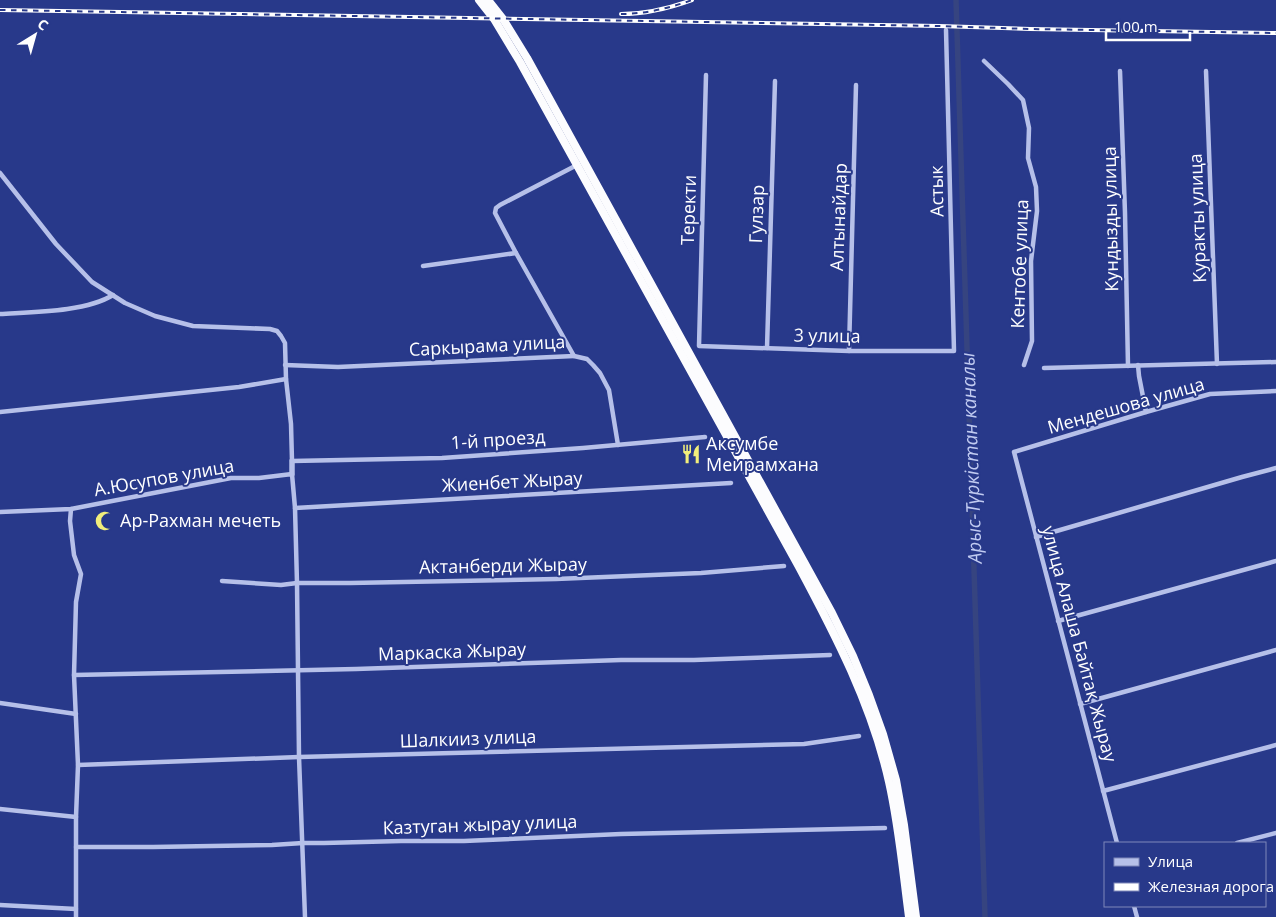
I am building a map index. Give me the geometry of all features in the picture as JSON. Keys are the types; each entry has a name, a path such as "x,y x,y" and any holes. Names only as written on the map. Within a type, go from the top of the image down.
{"highway":[{"path":"479,0 508,40 798,565 847,659 868,713 889,781 909,917"},
{"path":"488,0 503,19 527,58 800,554 853,656 883,734 896,780 916,917"}],"street":[{"name":"Астык","path":"946,30 954,351"},
{"name":"Кентобе улица","path":"984,61 1023,100 1029,128 1028,158 1036,187 1037,211 1031,261 1032,341 1024,365"},
{"name":"Кундызды улица","path":"1120,71 1128,366"},
{"name":"Куракты улица","path":"1206,71 1216,364"},
{"name":"Теректи","path":"699,346 706,75"},
{"name":"Гулзар","path":"768,348 775,81"},
{"name":"Алтынайдар","path":"849,350 856,85"},
{"name":"Саркырама улица","path":"285,365 338,367 574,356 495,212 496,208 577,165"},
{"path":"0,173 62,250 92,282 124,303 155,316 193,326 270,329 277,331 285,343 295,508 299,757 305,917"},
{"path":"423,266 516,253"},
{"path":"0,314 94,304 104,301 113,295"},
{"name":"3 улица","path":"699,346 954,351"},
{"path":"574,356 587,360 593,365 600,373 609,390 618,445"},
{"path":"1044,368 1276,362"},
{"path":"1138,365 1146,412"},
{"path":"0,412 229,388 286,379"},
{"name":"Мендешова улица","path":"1014,452 1210,394 1276,391"},
{"name":"1-й проезд","path":"292,462 442,458 705,437"},
{"name":"улица Алаша Байтақ Жырау","path":"1014,452 1117,842"},
{"path":"1036,537 1276,468"},
{"name":"А.Юсупов улица","path":"0,512 72,509 231,478 259,478 292,474"},
{"name":"Жиенбет Жырау","path":"295,508 731,483"},
{"name":"А.Юсупов улица","path":"72,509 70,521 74,555 81,574 76,602 74,675 78,765 76,917"},
{"path":"1058,621 1276,561"},
{"name":"Актанберди Жырау","path":"222,581 281,585 297,583 350,584 556,579 701,574 784,566"},
{"path":"1080,704 1276,650"},
{"name":"Маркаска Жырау","path":"74,675 830,655"},
{"path":"0,703 76,714"},
{"name":"Шалкииз улица","path":"78,765 299,757 804,744 860,736"},
{"path":"1103,790 1276,745"},
{"path":"0,809 76,816"},
{"name":"Казтуган жырау улица","path":"76,848 464,841 621,834 885,828"},
{"path":"1241,842 1276,834"},
{"path":"0,905 76,909"}],"waterway":[{"name":"Арыс-Түркістан каналы","path":"956,0 985,917"}],"railway":[{"path":"621,14 657,10 692,0"},
{"path":"0,10 1276,33"}],"place":[{"name":"Аксумбе Меирамхана","path":"691,454"},
{"name":"Ар-Рахман мечеть","path":"105,521"}]}
